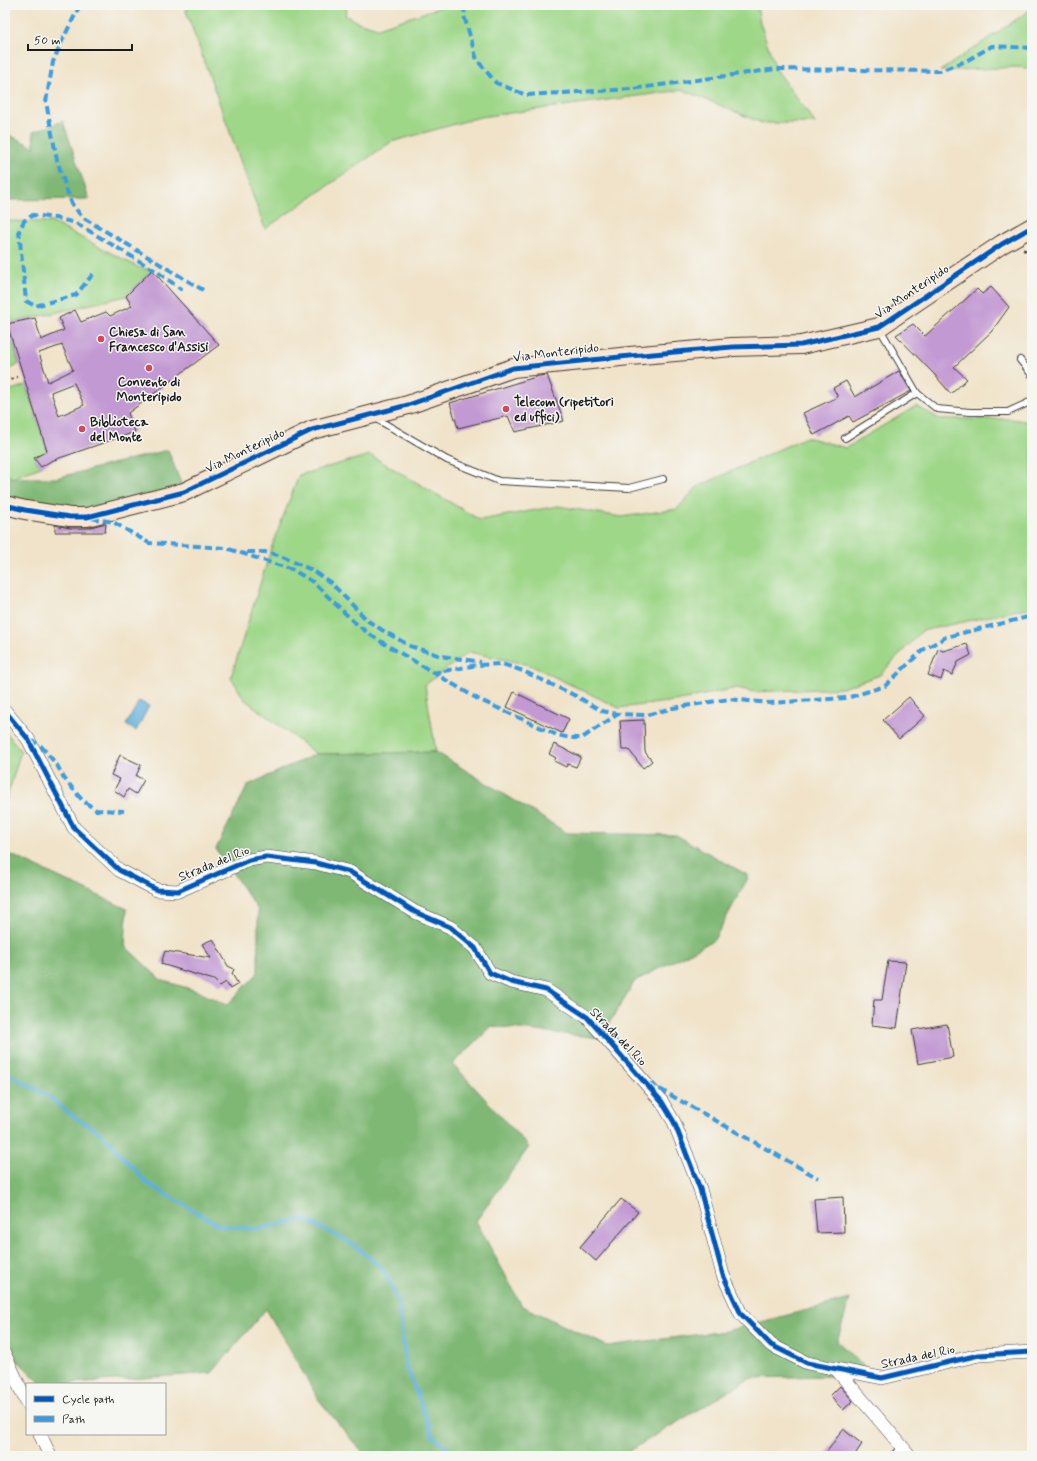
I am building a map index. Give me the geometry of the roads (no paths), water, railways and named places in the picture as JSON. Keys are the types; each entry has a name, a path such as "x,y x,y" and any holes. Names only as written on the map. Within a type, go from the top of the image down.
{"street":[{"name":"Via Monteripido","path":"5,505 25,510 70,517 87,517 184,492 312,430 408,405 513,368 732,347 801,345 879,328 1002,244 1032,226"},
{"name":"Strada del Rio","path":"5,712 28,738 74,828 119,870 157,890 178,891 249,860 266,856 316,863 350,872 415,912 450,927 475,948 490,973 510,982 546,990 587,1016 658,1096 674,1122 700,1189 724,1275 741,1314 772,1345 807,1363 882,1378 979,1355 1032,1352"},
{"path":"5,1355 26,1401"},
{"path":"836,1369 906,1451"},
{"path":"40,1435 50,1456"}],"lane":[{"path":"879,328 917,393 937,409 970,412 1008,412 1032,401"},
{"path":"1020,360 1032,375"},
{"path":"845,438 917,393"},
{"path":"370,415 447,460 499,481 630,488 663,479"},
{"path":"893,1456 906,1451"}],"water":[{"path":"139,701 149,706 136,731 126,725"}],"waterway":[{"path":"5,1072 48,1096 70,1114 103,1135 147,1183 220,1226 258,1229 303,1219 351,1243 382,1268 398,1300 406,1365 433,1436 457,1456"}],"place":[{"name":"Chiesa di San Francesco d'Assisi","path":"101,339"},
{"name":"Convento di Monteripido","path":"149,368"},
{"name":"Telecom (ripetitori ed uffici)","path":"506,409"},
{"name":"Biblioteca del Monte","path":"82,429"}]}
